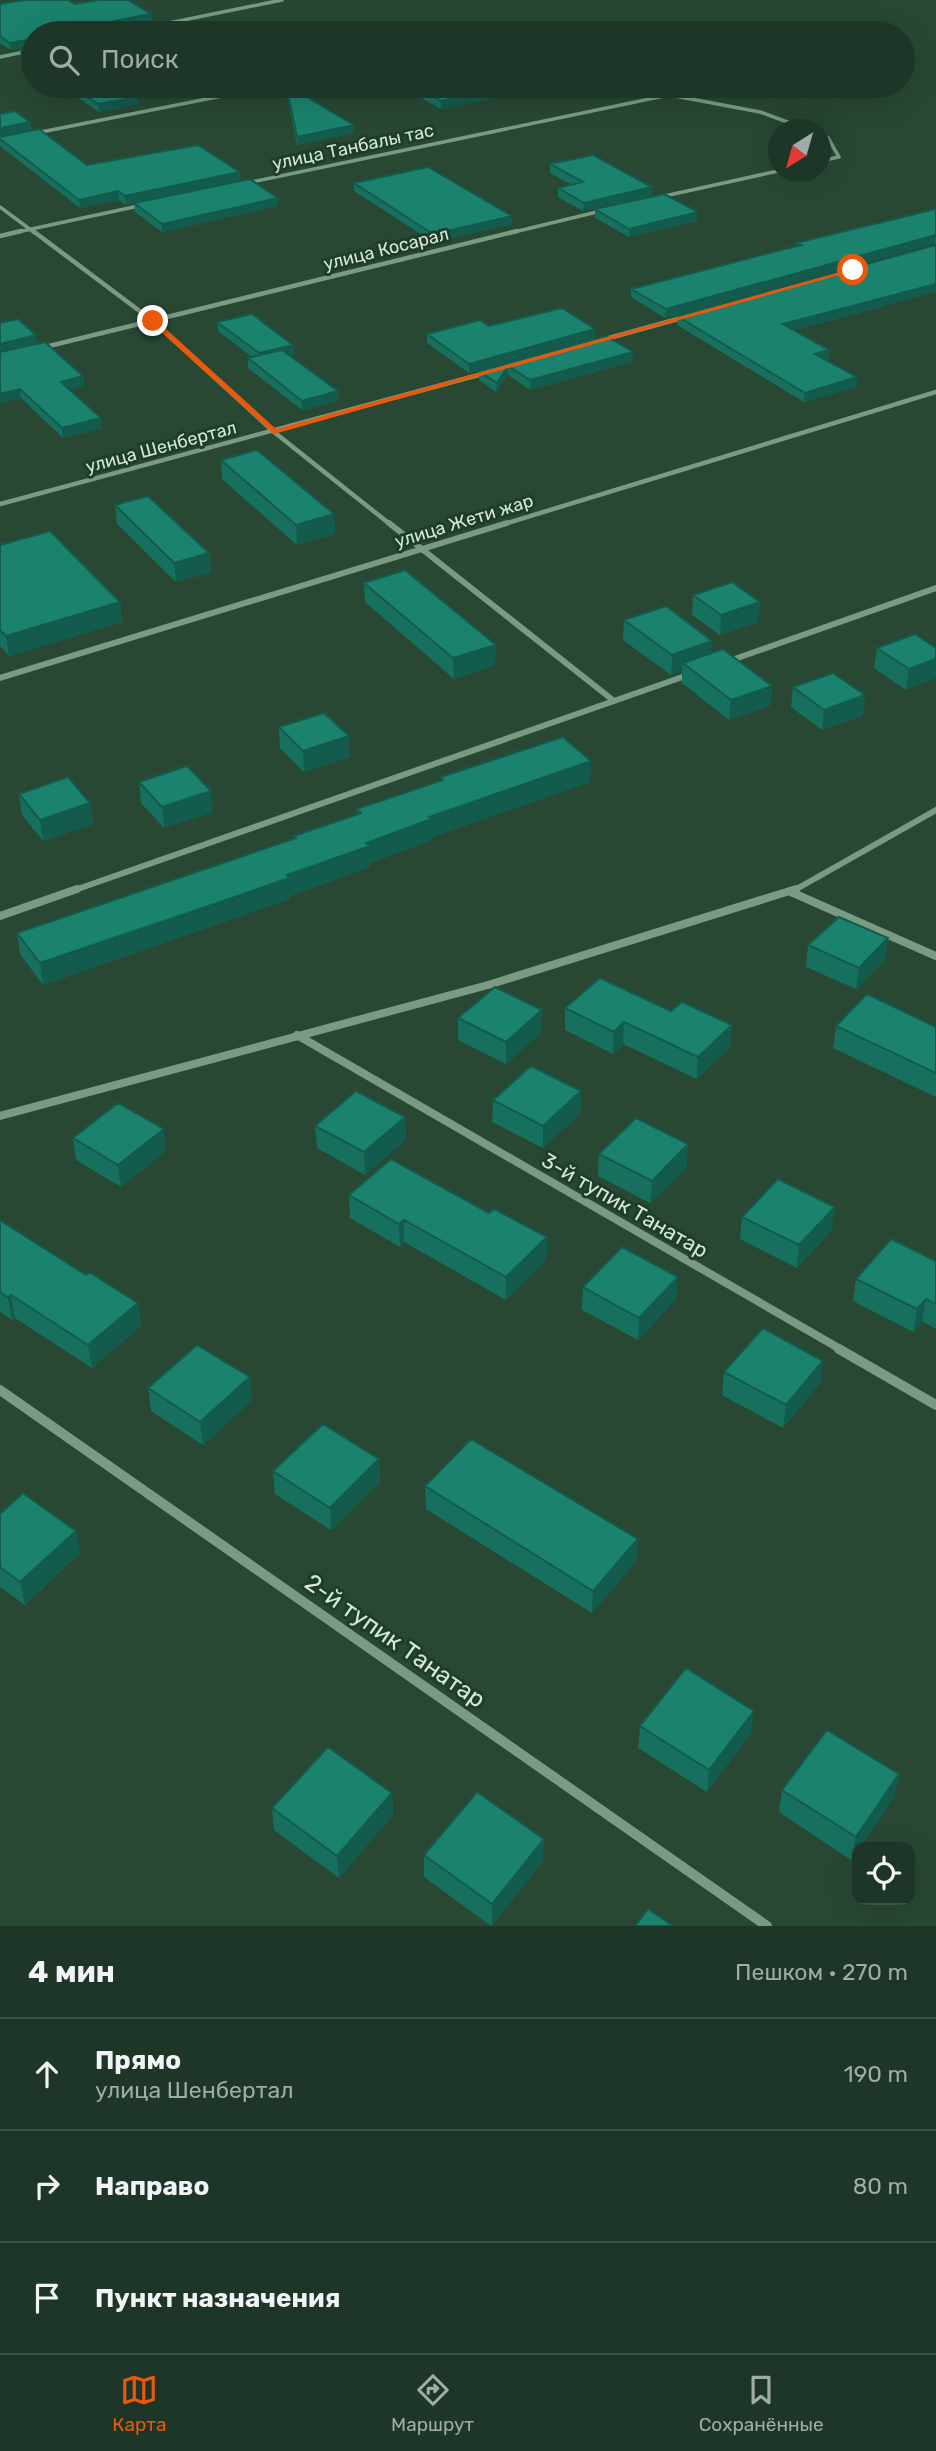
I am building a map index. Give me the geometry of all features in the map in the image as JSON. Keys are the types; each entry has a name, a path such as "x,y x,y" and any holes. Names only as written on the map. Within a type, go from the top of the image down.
{"street":[{"path":"179,21 282,0"},
{"path":"0,57 21,53"},
{"path":"27,135 212,98"},
{"name":"улица Танбалы тас","path":"233,186 655,98"},
{"path":"688,98 731,105 786,119"},
{"path":"831,143 839,157 831,159"},
{"path":"647,200 768,173"},
{"path":"0,236 152,204"},
{"path":"0,207 153,321 274,432 614,701"},
{"name":"улица Косарал","path":"38,349 608,209"},
{"path":"598,341 692,315"},
{"name":"улица Шенбертал","path":"0,504 490,372"},
{"name":"улица Жети жар","path":"0,678 936,392"},
{"path":"717,665 936,588"},
{"path":"0,916 704,670"},
{"path":"0,1116 488,985 791,892 936,810"},
{"path":"791,892 936,956"},
{"name":"3-й тупик Танатар","path":"297,1035 936,1405"},
{"name":"2-й тупик Танатар","path":"0,1390 766,1926"}],"building":[{"path":"24,0 68,0 75,4 99,0 128,0 151,14 114,21 21,21 21,41 10,43 0,36 0,4"},
{"path":"89,98 132,98 98,104"},
{"path":"289,98 308,98 354,125 297,137"},
{"path":"15,111 30,122 0,128 0,114"},
{"path":"39,129 87,165 198,145 240,172 125,196 118,191 79,200 0,139"},
{"path":"593,155 652,187 584,203 558,188 583,182 550,164"},
{"path":"428,167 512,216 433,234 354,183"},
{"path":"250,179 278,198 162,224 134,203"},
{"path":"664,194 698,212 629,229 595,209"},
{"path":"936,209 936,235 666,309 631,289 801,245 796,243"},
{"path":"936,245 936,284 783,324 829,350 815,354 857,377 805,393 677,316"},
{"path":"562,308 595,329 469,364 427,334 480,320 489,326"},
{"path":"252,314 293,345 259,353 217,322"},
{"path":"18,319 36,335 0,344 0,323"},
{"path":"606,336 633,352 530,380 508,366 497,383 479,371"},
{"path":"45,342 83,376 61,382 101,418 62,428 20,389 0,394 0,352"},
{"path":"282,350 338,391 302,401 248,358"},
{"path":"257,450 334,514 296,525 221,460"},
{"path":"148,496 209,553 174,563 115,505"},
{"path":"50,531 120,602 6,636 0,630 0,545"},
{"path":"405,570 496,645 453,658 364,583"},
{"path":"732,582 760,602 721,615 693,595"},
{"path":"666,606 712,641 672,655 624,620"},
{"path":"915,634 936,648 936,659 909,669 877,648"},
{"path":"723,649 772,686 731,700 683,663"},
{"path":"833,673 865,695 824,710 793,687"},
{"path":"324,713 349,736 303,751 279,727"},
{"path":"563,737 591,761 429,817 432,819 366,843 370,846 287,875 289,878 40,963 17,933 296,838 294,836 361,813 357,809 443,780 441,777"},
{"path":"187,766 211,791 162,807 139,782"},
{"path":"68,777 90,803 40,820 19,794"},
{"path":"839,917 888,938 859,968 808,945"},
{"path":"600,978 671,1011 682,1002 732,1025 698,1057 624,1022 614,1032 565,1008"},
{"path":"495,987 542,1010 506,1042 458,1018"},
{"path":"867,994 936,1027 936,1073 836,1026"},
{"path":"531,1066 581,1091 543,1126 493,1100"},
{"path":"356,1091 405,1117 364,1152 315,1126"},
{"path":"118,1103 164,1129 118,1165 73,1138"},
{"path":"636,1118 688,1144 652,1181 599,1154"},
{"path":"391,1159 489,1213 494,1209 547,1237 506,1277 404,1220 399,1224 349,1195"},
{"path":"778,1179 835,1207 799,1245 742,1217"},
{"path":"0,1220 86,1275 89,1272 138,1303 88,1345 11,1295 8,1298 0,1292"},
{"path":"891,1239 936,1261 936,1304 926,1299 917,1309 856,1279"},
{"path":"622,1247 678,1277 639,1318 583,1287"},
{"path":"763,1328 823,1361 786,1405 724,1372"},
{"path":"197,1345 250,1377 200,1422 148,1388"},
{"path":"323,1424 379,1459 330,1508 273,1471"},
{"path":"471,1439 638,1539 593,1591 425,1486"},
{"path":"23,1493 76,1531 20,1582 0,1567 0,1514"},
{"path":"686,1668 754,1711 709,1770 640,1726"},
{"path":"827,1730 899,1774 856,1837 782,1790"},
{"path":"328,1747 392,1793 337,1856 272,1808"},
{"path":"477,1792 544,1839 492,1904 424,1855"},
{"path":"648,1909 673,1926 635,1926"}],"route":[{"path":"153,321 274,432 853,270"}]}
